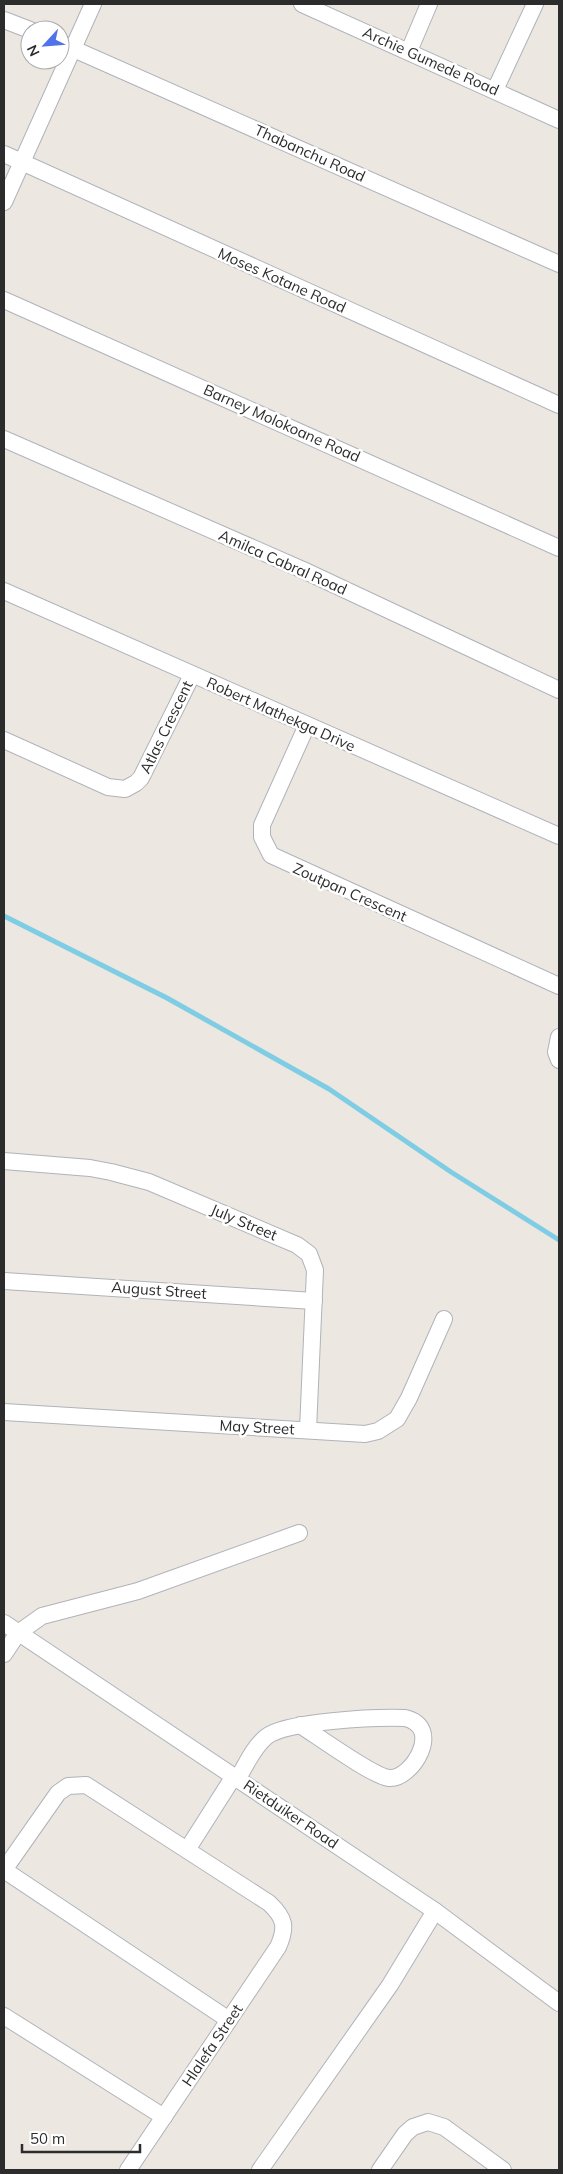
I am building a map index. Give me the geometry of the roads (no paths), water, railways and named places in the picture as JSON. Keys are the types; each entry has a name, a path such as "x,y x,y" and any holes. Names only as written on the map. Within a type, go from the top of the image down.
{"street":[{"path":"70,41 93,4"},
{"path":"409,52 429,4"},
{"path":"495,90 535,4"},
{"name":"Archie Gumede Road","path":"312,6 559,120"},
{"path":"4,20 20,26"},
{"name":"Thabanchu Road","path":"70,47 559,264"},
{"path":"4,202 22,162 58,70"},
{"name":"Moses Kotane Road","path":"4,154 559,405"},
{"name":"Barney Molokoane Road","path":"4,300 559,548"},
{"name":"Amilca Cabral Road","path":"4,439 303,570 559,690"},
{"name":"Robert Mathekga Drive","path":"4,591 559,836"},
{"name":"Atlas Crescent","path":"4,740 108,787 120,789 131,787 145,772 192,675"},
{"name":"Zoutpan Crescent","path":"307,725 262,825 262,837 271,854 281,861 559,986"},
{"path":"559,1037 556,1052 559,1060"},
{"name":"July Street","path":"4,1161 90,1168 128,1176 174,1192 304,1249 313,1262 314,1301 308,1430"},
{"name":"August Street","path":"4,1280 314,1301"},
{"name":"May Street","path":"4,1412 366,1434 388,1426 397,1419 444,1319"},
{"path":"4,1654 18,1632 42,1616 138,1591 299,1533"},
{"name":"Rietduiker Road","path":"4,1623 435,1911 559,2003"},
{"path":"229,2020 4,1870 58,1793 68,1786 86,1785 187,1850 264,1739 283,1728 300,1725 405,1718 417,1723 421,1727 424,1738 421,1750 409,1768 395,1777 389,1778 371,1771 300,1725"},
{"name":"Hlalefa Street","path":"128,2170 278,1947 284,1932 280,1915 269,1903 187,1850"},
{"path":"260,2170 390,1985 435,1911"},
{"path":"4,2016 164,2118"},
{"path":"380,2170 405,2134 413,2127 428,2122 444,2127 503,2170"}],"waterway":[{"path":"4,916 167,998 329,1089 451,1172 559,1240"}]}
